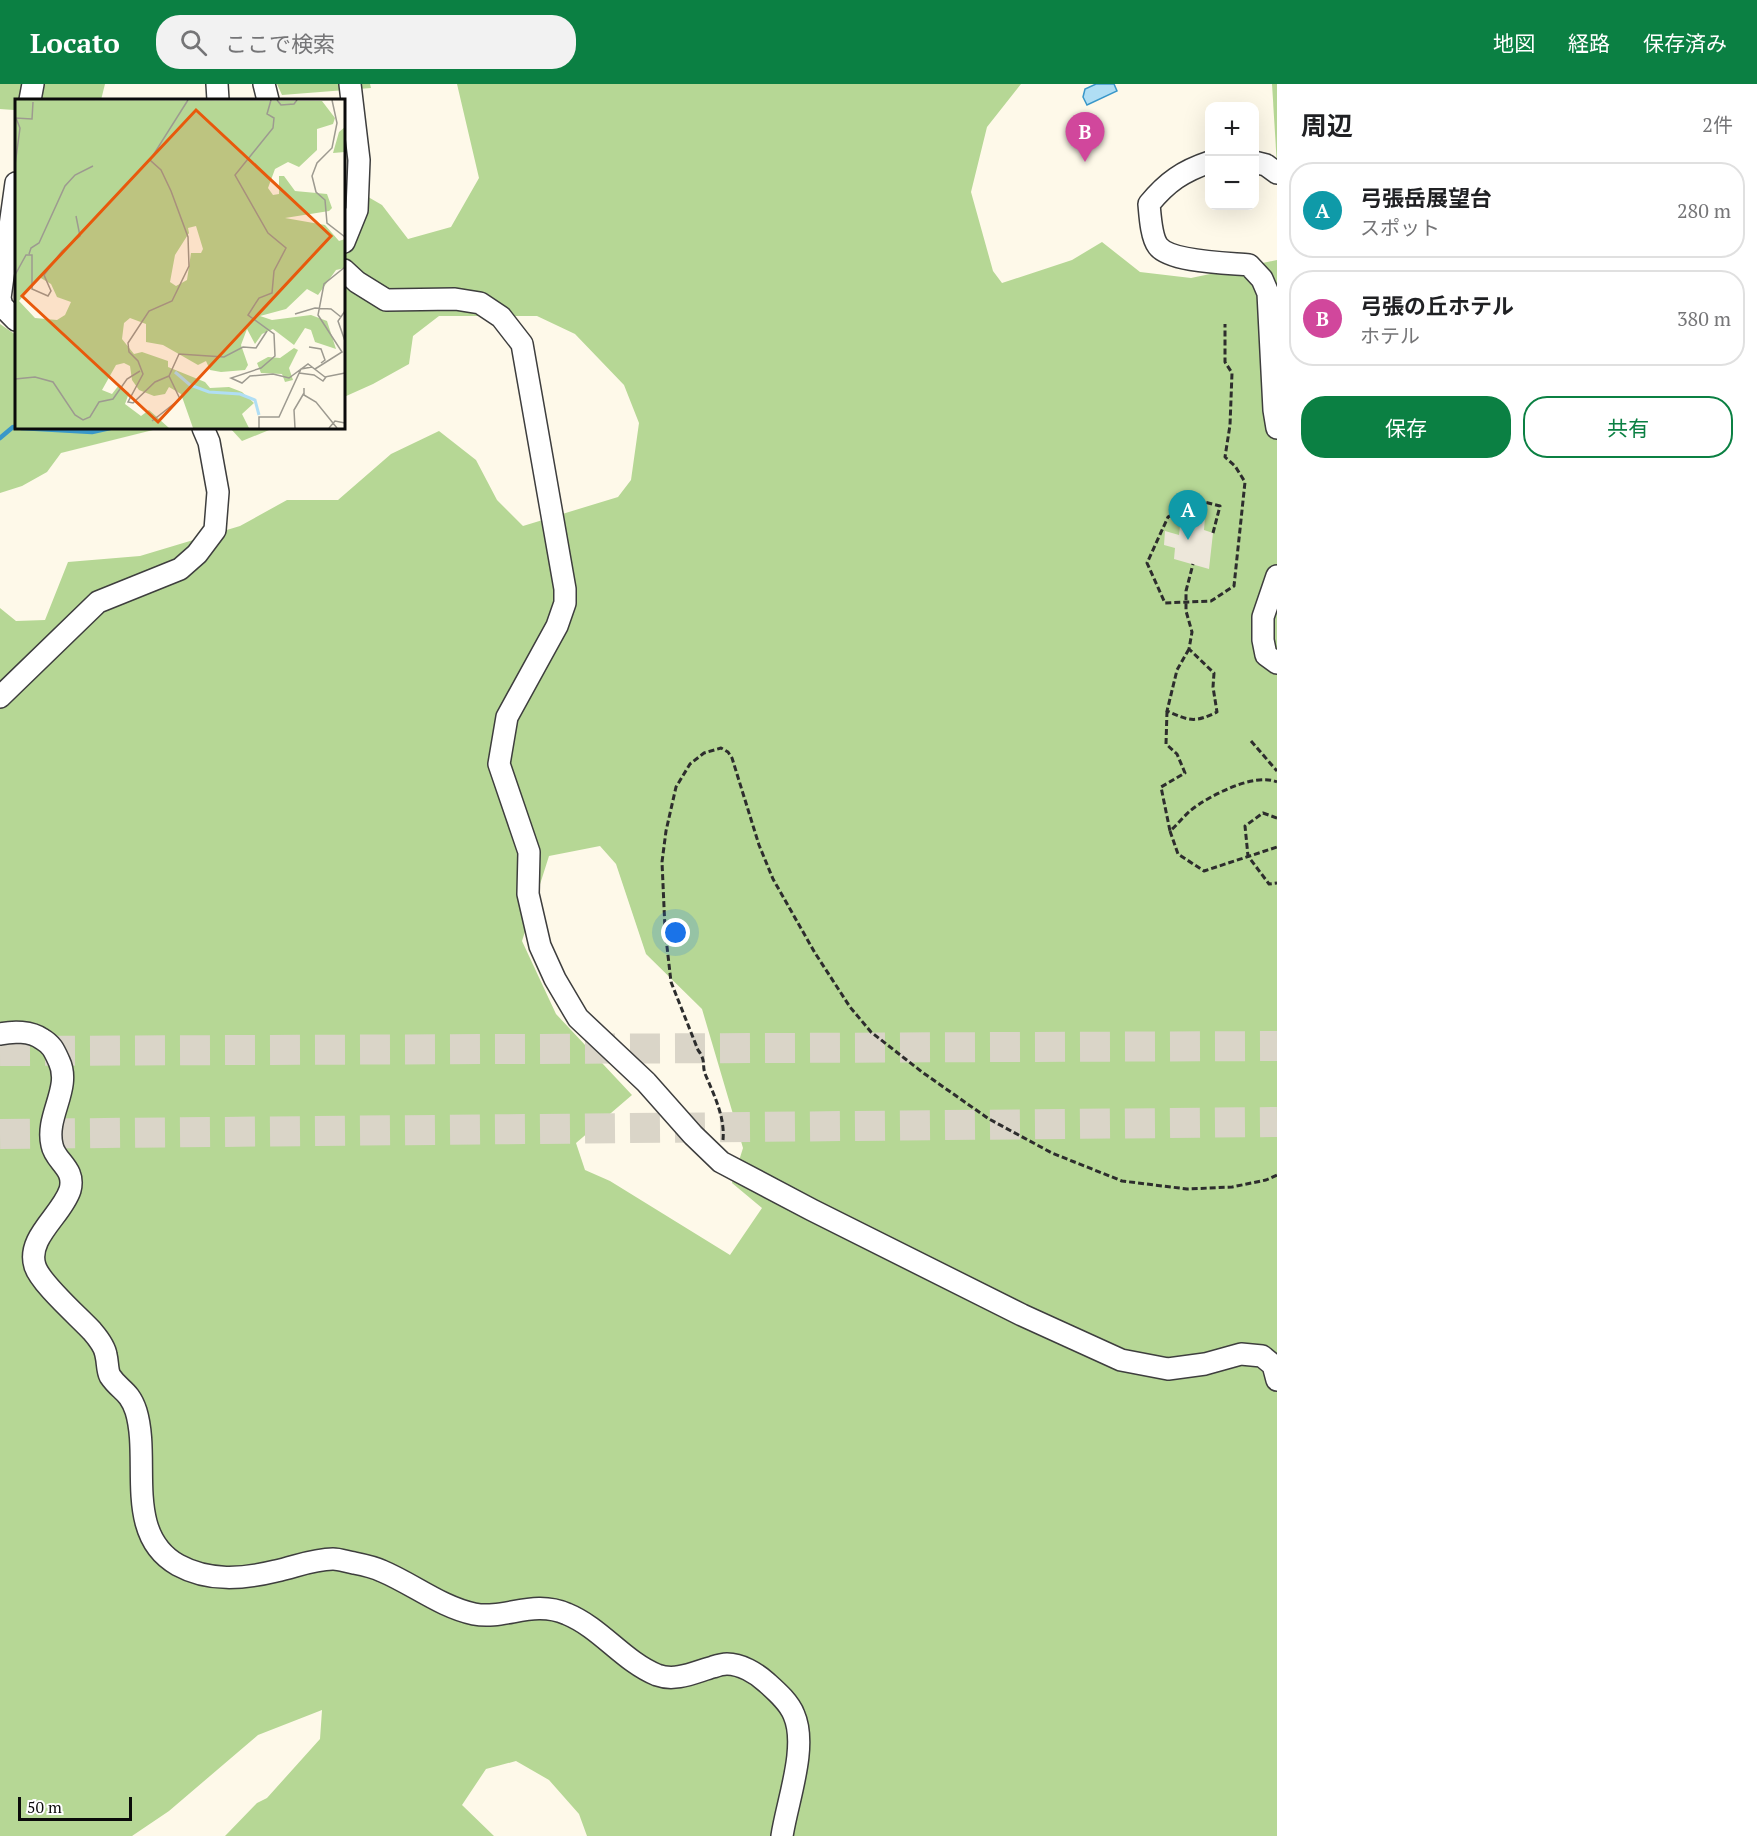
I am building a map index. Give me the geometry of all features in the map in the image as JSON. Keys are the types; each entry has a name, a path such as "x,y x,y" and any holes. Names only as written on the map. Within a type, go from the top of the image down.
{"street":[{"path":"30,99 33,84"},
{"path":"217,84 218,99"},
{"path":"264,84 268,99"},
{"path":"345,240 357,210 359,160 350,84"},
{"path":"1205,163 1189,169 1162,189 1149,204 1150,222 1157,246 1173,255 1190,260 1249,266 1262,279 1268,293 1277,428"},
{"path":"1259,163 1277,173"},
{"path":"15,190 0,298 2,306 15,319"},
{"path":"345,271 357,282 386,300 455,299 480,303 501,317 522,344 565,589 565,603 557,626 507,717 499,764 529,852 528,894 540,946 555,979 578,1018 646,1082 693,1136 720,1162 812,1210 1022,1316 1121,1360 1168,1369 1205,1364 1241,1354 1262,1356 1273,1365 1277,1380"},
{"path":"0,698 98,602 180,569 197,554 215,530 218,492 209,442 203,429"},
{"path":"1277,576 1263,617 1263,640 1266,655 1277,663"},
{"path":"0,1034 6,1032 36,1034 52,1046 64,1070 52,1121 52,1148 68,1170 72,1186 32,1252 35,1270 67,1307 94,1333 106,1351 108,1374 129,1394 136,1412 141,1441 141,1495 146,1524 156,1546 173,1563 195,1573 233,1579 276,1571 310,1561 335,1559 379,1569 448,1605 476,1614 495,1614 534,1607 563,1611 580,1620 641,1666 660,1676 677,1678 726,1663 746,1669 778,1692 794,1714 799,1738 794,1782 782,1836"}],"path":[{"path":"1213,532 1220,506 1197,500 1168,517 1147,563 1165,603 1211,601 1234,586 1245,482 1235,466 1225,457 1230,425 1232,373 1225,362 1225,324"},
{"path":"1193,564 1185,601 1192,632 1189,650 1177,670 1167,711 1166,744 1177,754 1185,773 1161,787 1170,831 1178,854 1204,871 1277,847"},
{"path":"1167,711 1188,720 1201,720 1217,712 1213,687 1214,672 1189,650"},
{"path":"1251,741 1277,771"},
{"path":"720,1162 724,1131 721,1114 705,1074 704,1058 698,1050 671,982 665,929 662,862 676,787 690,764 704,753 721,748 732,758 759,845 773,879 815,952 850,1007 871,1032 922,1072 989,1119 1052,1153 1122,1181 1186,1188 1232,1187 1266,1180 1277,1175"},
{"path":"1170,831 1191,810 1233,785 1269,779 1277,782"},
{"path":"1277,818 1263,813 1245,826 1248,856 1269,884 1277,882"}],"green space":[{"path":"0,84 105,84 101,99 15,99 15,110 0,109"},
{"path":"277,84 370,84 371,88 282,95"},
{"path":"457,84 1021,84 987,127 971,192 993,271 1002,283 1072,260 1102,242 1140,272 1191,278 1277,260 1277,1836 587,1836 579,1814 549,1780 516,1761 486,1769 462,1805 494,1836 225,1836 257,1803 267,1798 320,1739 322,1710 258,1735 169,1811 132,1836 0,1836 0,608 16,621 45,620 68,562 140,556 240,526 287,500 338,500 391,454 439,431 476,460 497,500 523,526 618,497 631,480 639,423 624,385 575,334 537,316 439,316 413,336 409,364 345,397 345,184 382,205 408,239 451,227 479,178","holes":["600,846 616,864 646,954 702,1009 743,1148 732,1183 762,1208 730,1255 610,1181 585,1170 576,1143 632,1095 556,1014 522,941 549,856"]},
{"path":"1272,84 1277,84 1277,166"},
{"path":"0,324 15,334 15,429 157,429 61,453 47,472 22,486 0,493"},
{"path":"231,429 272,429 242,441"}],"shaded area":[{"path":"1193,514 1205,517 1204,530 1213,533 1209,569 1174,559 1175,548 1164,545 1165,531 1179,535 1180,526 1191,528"}],"water":[{"path":"1096,84 1114,84 1117,91 1087,105 1083,97 1085,89"}],"waterway":[{"path":"0,438 15,427"},
{"path":"39,429 92,432 106,429"}],"tunnel":[{"path":"0,1051 1277,1046"},
{"path":"0,1134 1277,1122"}],"place":[{"name":"弓張の丘ホテル","path":"1085,162"},
{"name":"弓張岳展望台","path":"1188,540"}]}
